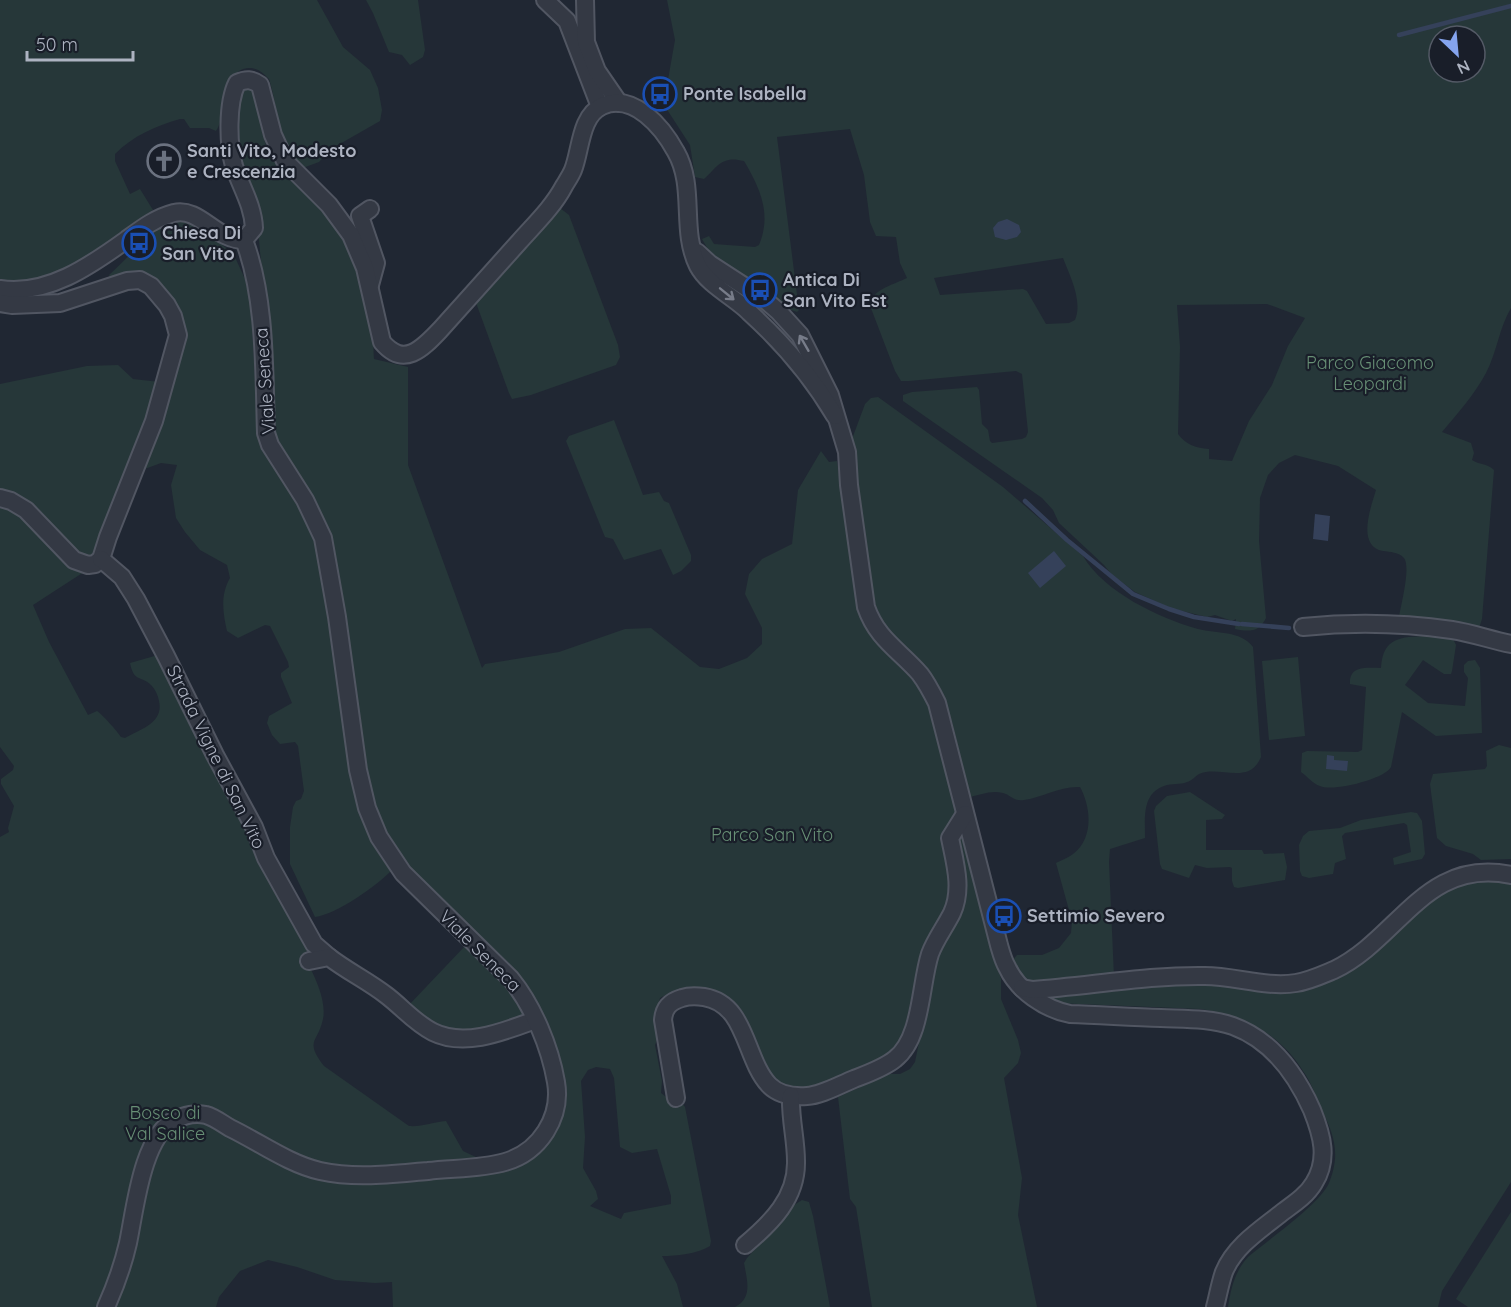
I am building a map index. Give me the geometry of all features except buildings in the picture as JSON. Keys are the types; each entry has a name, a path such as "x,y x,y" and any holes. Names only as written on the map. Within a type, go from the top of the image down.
{"street":[{"path":"545,0 567,21 600,107"},
{"path":"585,0 586,42 597,71 619,104"},
{"path":"0,289 18,289 60,280 79,272 150,223 176,213 195,216 223,236 234,240 244,240 254,228 254,213 235,168 230,141 233,91 237,83 245,80 255,81 260,85 278,148 285,161 329,205 351,236 370,286 378,332 382,342 397,354 412,354 440,330 558,197 573,170 586,123 592,113 600,107 619,104 632,107 658,124 678,155 686,185 688,234 698,267 706,277 749,312 800,365 817,385 835,416 847,452 849,485 867,607 872,623 879,634 919,673 937,703 1006,967 1022,988 1043,1004 1070,1014 1202,1020 1232,1026 1247,1032 1272,1051 1292,1073 1311,1108 1324,1151 1320,1172 1312,1186 1301,1198 1254,1235 1235,1254 1223,1273 1215,1307"},
{"path":"370,209 360,216 376,263 370,286"},
{"name":"Viale Seneca","path":"106,1307 128,1244 137,1190 154,1142 160,1130 173,1120 188,1115 206,1115 286,1158 318,1171 365,1177 505,1162 540,1141 549,1128 558,1093 554,1070 529,1003 512,979 403,873 379,837 367,808 358,770 337,617 322,538 310,510 270,445 266,433 262,341 257,292 252,260 244,240"},
{"path":"0,303 12,305 60,303 128,281 140,280 151,286 167,305 178,334 154,421 101,559 88,566 74,560 26,510 11,501 0,498"},
{"name":"Strada Vigne di San Vito","path":"101,559 122,577 136,599 215,755 254,826 266,858 314,944 329,957 387,995 433,1032 448,1037 474,1038 502,1032 535,1020"},
{"path":"1303,627 1359,624 1427,628 1466,633 1511,644"},
{"path":"676,1098 663,1020 664,1012 669,1004 682,998 699,996 714,998 730,1011 769,1084 779,1092 791,1096 810,1096 859,1077 894,1060 909,1043 931,952 956,903 959,889 950,838 965,814"},
{"path":"1022,988 1033,990 1206,976 1294,984 1310,980 1350,961 1364,951 1421,897 1444,883 1470,874 1511,875"},
{"path":"309,961 329,957"},
{"path":"745,1245 774,1219 793,1183 796,1161 791,1096"}],"green space":[{"path":"0,0 317,0 343,47 370,70 378,88 382,110 380,121 331,149 319,162 300,169 292,159 283,138 269,79 255,69 240,70 229,85 216,131 209,128 190,128 184,119 180,119 145,132 115,154 115,161 130,194 140,189 153,210 83,262 67,271 26,283 0,283"},
{"path":"366,0 418,0 425,50 423,57 410,65 402,55 389,52"},
{"name":"Parco Giacomo Leopardi","path":"667,0 1511,0 1511,308 1482,381 1442,432 1471,443 1474,453 1472,460 1494,470 1482,619 1479,628 1399,617 1406,563 1400,555 1375,548 1370,542 1368,525 1376,490 1338,466 1295,455 1279,463 1268,475 1260,498 1259,541 1266,618 1260,626 1250,631 1235,629 1236,619 1232,621 1215,615 1207,617 1170,608 1135,592 1112,575 1059,523 1053,510 1042,498 903,401 903,395 912,392 977,387 982,424 988,430 992,443 1022,439 1028,432 1022,374 1016,371 901,381 895,371 869,303 875,294 907,278 900,263 896,237 876,236 870,222 864,175 850,129 777,137 799,310 797,312 791,310 770,293 717,265 702,239 709,236 714,244 755,247 759,245 763,234 764,212 759,191 744,161 725,161 704,179 695,177 690,145 666,108 666,91 675,40","holes":["1063,258 1077,297 1075,320 1069,323 1046,324 1027,291 1023,289 940,295 934,278","1267,304 1305,318 1288,346 1272,385 1249,421 1232,461 1209,459 1209,449 1192,445 1178,434 1180,347 1177,305"]},
{"path":"247,88 254,92 265,143 272,158 287,176 324,209 344,236 355,260 367,300 373,327 374,359 408,367 408,465 482,668 485,664 559,652 625,629 651,628 700,667 719,669 747,658 762,644 762,628 745,594 749,574 762,559 792,544 798,490 821,451 829,462 837,461 860,614 876,642 920,688 927,702 956,810 944,831 943,840 951,884 949,898 922,951 903,1036 894,1049 873,1062 831,1081 809,1088 794,1089 783,1086 774,1078 761,1056 740,1009 730,1000 701,989 672,992 660,998 657,1011 658,1038 655,1045 662,1081 661,1093 670,1100 682,1103 685,1107 711,1241 710,1246 699,1251 662,1256 677,1284 683,1307 393,1307 392,1282 335,1280 268,1260 240,1271 219,1297 216,1307 0,1307 0,837 9,832 14,806 1,784 1,779 13,770 14,766 0,747 0,501 6,503 87,570 33,605 49,642 88,715 97,711 121,737 125,738 155,720 160,709 155,690 136,676 130,663 158,655 213,770 247,830 252,844 308,949 303,956 318,986 323,1003 323,1019 314,1046 324,1066 409,1126 446,1121 463,1151 478,1158 502,1157 536,1136 547,1144 558,1124 544,1025 402,862 382,828 369,791 330,537 276,440 273,426 269,347 255,198 238,158 237,124 240,91","holes":["596,1067 610,1069 614,1078 620,1147 632,1153 657,1149 671,1196 671,1204 624,1213 621,1219 590,1206 598,1199 583,1168 585,1137 581,1081 588,1070"]},
{"path":"560,208 569,215 618,345 620,357 616,365 531,395 512,399 475,300 541,225"},
{"path":"176,218 190,221 233,253 245,279 251,307 258,435 265,453 309,522 321,557 345,731 393,869 356,898 334,911 315,917 290,864 290,827 293,807 296,801 301,799 304,791 298,746 295,742 280,744 272,735 267,723 269,716 292,703 281,677 281,673 289,667 288,662 270,626 265,625 238,638 227,631 223,604 230,578 227,565 200,550 176,518 171,485 177,465 161,463 142,470 183,343 162,288 111,281 109,275 149,237"},
{"path":"118,365 133,379 160,382 96,555 87,560 0,494 0,384 87,366"},
{"path":"878,397 1003,487 1083,556 1092,569 1118,592 1167,618 1198,629 1235,635 1253,647 1261,757 1256,766 1242,773 1207,772 1189,781 1167,785 1157,790 1148,800 1146,807 1145,838 1110,849 1114,977 1044,984 1026,981 1011,962 1017,955 1042,955 1059,948 1071,933 1072,921 1056,863 1073,854 1084,840 1088,813 1084,795 1080,787 1072,787 1021,800 999,792 970,797 952,722 944,700 928,672 883,623 874,601 852,439 865,404 871,398"},
{"path":"614,420 643,495 659,492 664,501 669,503 691,555 691,561 673,575 661,549 624,560 613,539 605,537 566,441 569,436"},
{"path":"1426,636 1453,639 1456,645 1451,674 1444,674 1423,660 1405,685 1428,703 1465,706 1468,678 1464,672 1464,665 1468,661 1475,660 1480,668 1482,733 1436,736 1402,712 1391,767 1387,772 1347,786 1327,787 1312,782 1301,772 1302,753 1362,750 1366,687 1350,684 1352,673 1360,669 1381,668 1385,650 1401,638"},
{"path":"1298,657 1305,736 1269,740 1262,661"},
{"path":"1499,745 1511,748 1511,859 1481,860 1473,854 1446,846 1437,838 1430,784 1433,774 1485,769 1487,766 1486,751"},
{"path":"1190,792 1225,815 1222,819 1206,820 1206,850 1262,850 1264,854 1284,853 1287,867 1285,880 1238,888 1234,887 1230,867 1207,868 1195,865 1189,878 1162,869 1154,811 1167,796"},
{"path":"1417,813 1422,821 1425,854 1422,859 1394,865 1393,858 1411,852 1407,825 1404,823 1345,833 1342,836 1346,859 1335,863 1333,874 1309,878 1302,876 1299,845 1303,836 1309,831 1340,828 1361,820"},
{"path":"963,833 1001,979 1001,999 1021,1053 1018,1063 1004,1078 1022,1178 1018,1215 1037,1307 872,1307 856,1207 850,1199 838,1097 889,1074 900,1074 910,1069 915,1062 937,955 967,893 956,841"},
{"path":"1494,879 1511,882 1511,1182 1442,1291 1438,1307 1228,1307 1234,1280 1244,1262 1293,1222 1324,1192 1333,1172 1335,1153 1332,1136 1308,1080 1294,1058 1272,1037 1259,1028 1231,1016 1200,1009 1054,1003 1053,995 1195,982 1292,990 1401,926 1436,897 1471,881"},
{"path":"465,946 509,984 526,1016 478,1030 458,1031 431,1025 408,1006"},
{"path":"802,1200 809,1202 813,1216 830,1307 735,1307 747,1294 744,1263 747,1258 784,1218 791,1207"},
{"path":"1511,1212 1511,1307 1468,1307 1456,1299"}],"water":[{"path":"1007,219 1019,225 1021,232 1017,237 1006,240 995,237 993,228 998,222"},
{"path":"1315,514 1330,516 1328,541 1313,539"},
{"path":"1054,551 1066,566 1040,588 1028,573"},
{"path":"1327,755 1334,756 1334,760 1348,761 1347,771 1326,769"}],"waterway":[{"path":"1399,35 1511,6"},
{"path":"1025,501 1067,540 1133,594 1194,617 1239,624"},
{"path":"1242,624 1289,628"}],"place":[{"name":"Ponte Isabella","path":"660,94"},
{"name":"Santi Vito, Modesto e Crescenzia","path":"164,161"},
{"name":"Chiesa Di San Vito","path":"139,243"},
{"name":"Antica Di San Vito Est","path":"760,290"},
{"name":"Settimio Severo","path":"1004,916"}],"park label":[{"name":"Parco San Vito","path":"772,835"},
{"name":"Bosco di Val Salice","path":"165,1123"}]}
